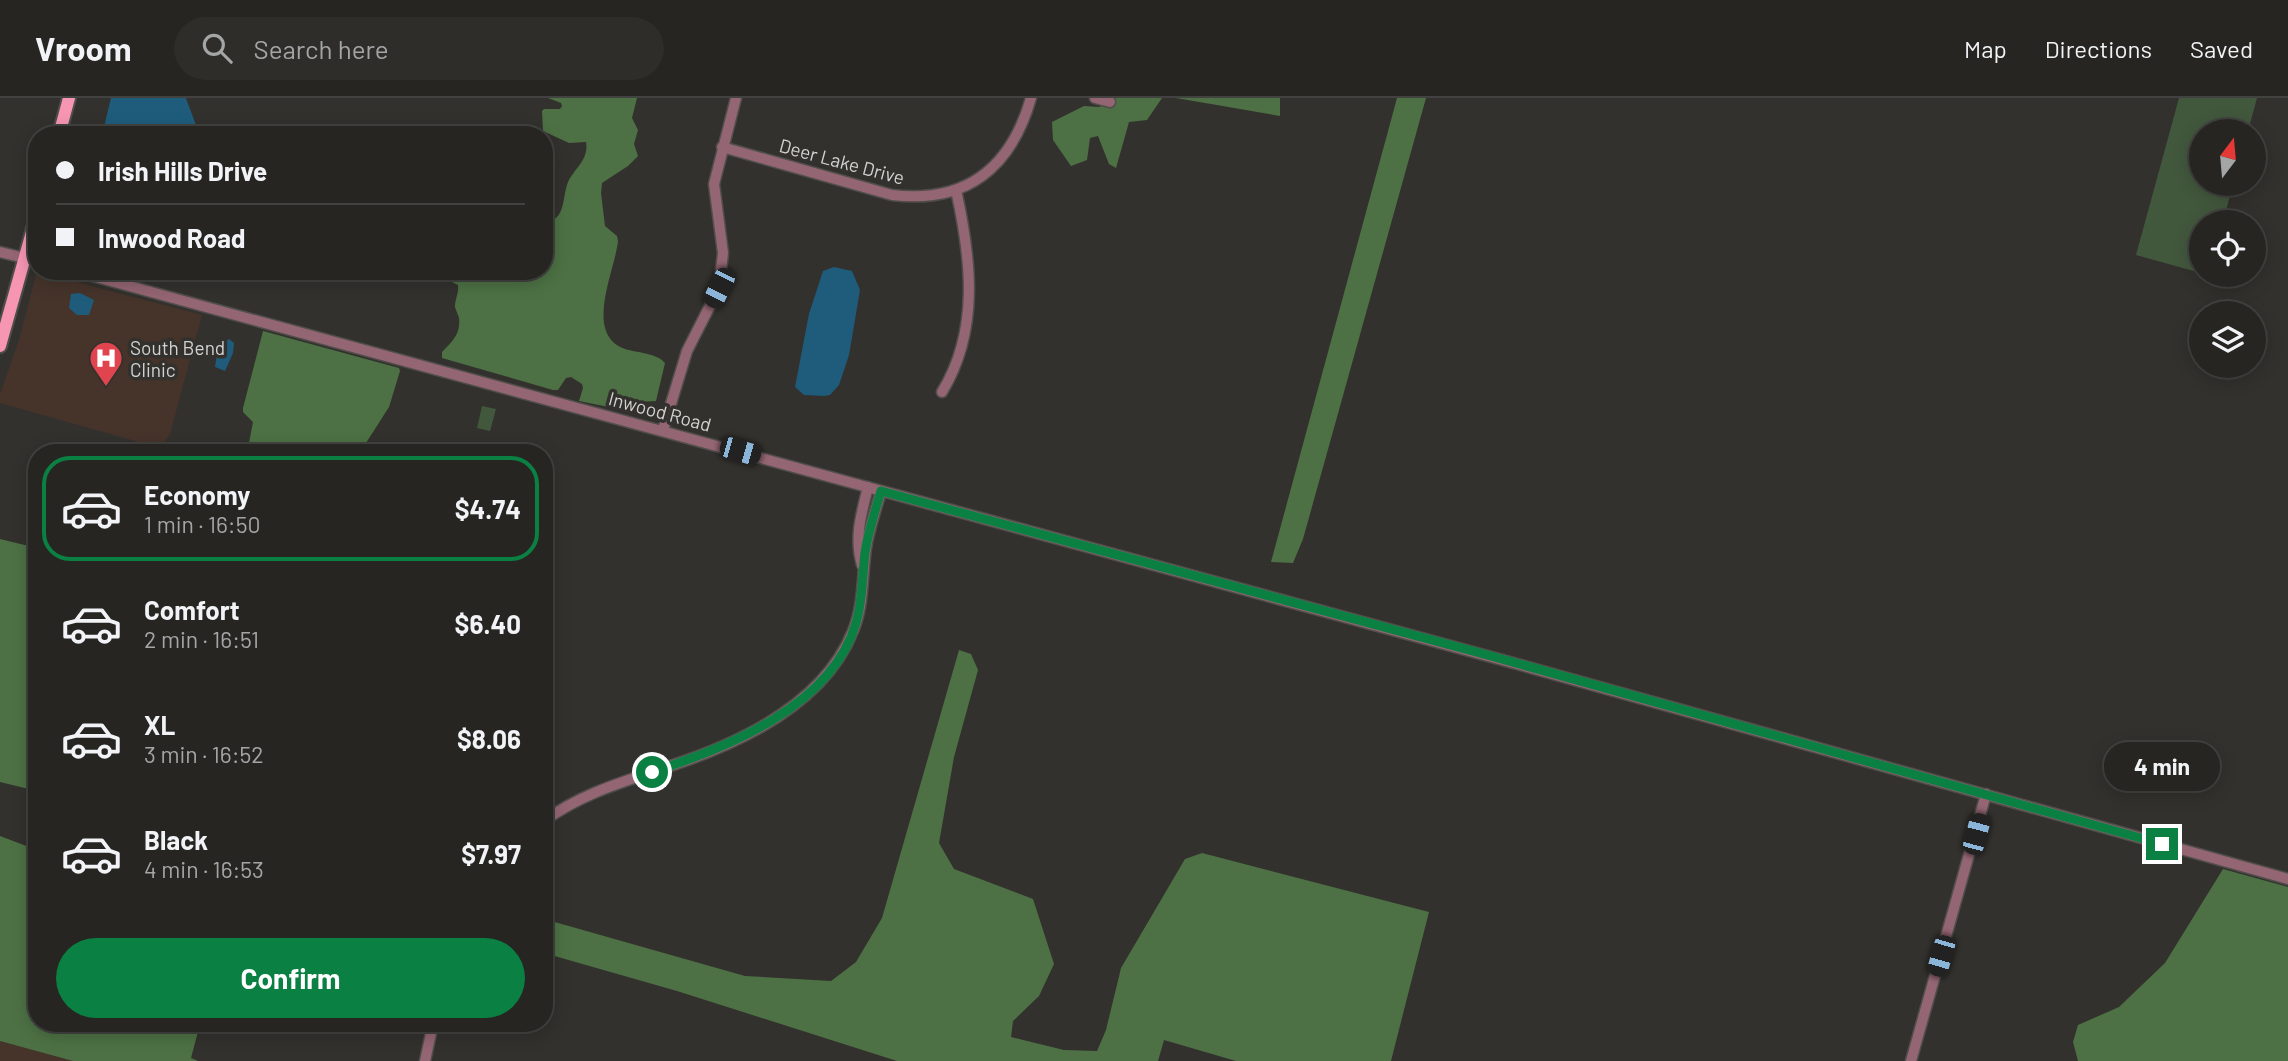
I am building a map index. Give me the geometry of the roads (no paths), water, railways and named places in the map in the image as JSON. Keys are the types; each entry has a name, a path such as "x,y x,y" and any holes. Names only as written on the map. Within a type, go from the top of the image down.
{"main road":[{"path":"61,126 69,98"},
{"path":"0,346 28,268"}],"street":[{"path":"663,430 687,351 719,288 723,253 714,184 736,98"},
{"name":"Deer Lake Drive","path":"722,147 892,195 928,196 957,190 985,173 1001,158 1021,127 1031,98"},
{"path":"1095,98 1110,102"},
{"path":"942,393 960,354 970,294 968,251 957,190"},
{"path":"0,252 28,259"},
{"name":"Inwood Road","path":"107,280 663,430 2288,879"},
{"path":"864,572 857,533 868,487"},
{"path":"553,815 603,788 694,758 734,741 808,694 827,676 847,645 857,622 867,543 881,491"},
{"path":"1911,1061 1986,794"},
{"path":"425,1061 431,1032"}],"water":[{"path":"111,98 186,98 195,126 104,126"},
{"path":"834,267 852,271 860,290 849,355 839,385 830,395 804,395 795,387 809,314 823,271"},
{"path":"80,293 94,300 89,315 77,315 69,308 71,294"},
{"path":"229,339 234,343 233,353 225,371 215,367 218,347"}],"place":[{"name":"South Bend Clinic","path":"106,388"}]}
